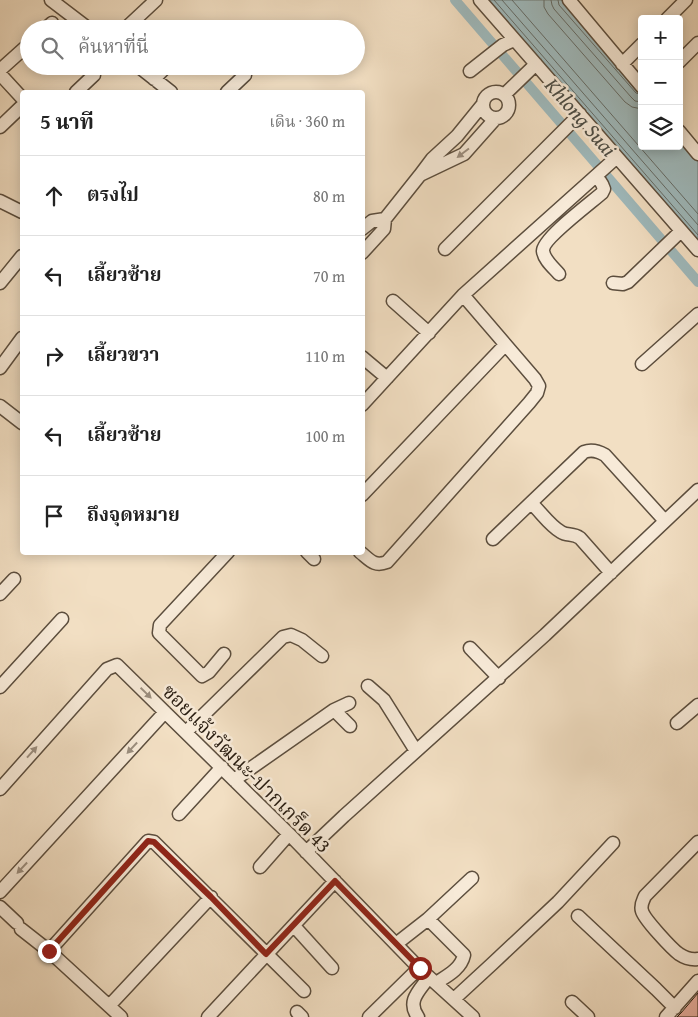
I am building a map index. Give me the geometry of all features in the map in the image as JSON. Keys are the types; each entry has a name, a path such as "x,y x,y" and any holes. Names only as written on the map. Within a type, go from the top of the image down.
{"street":[{"path":"135,20 156,0"},
{"path":"480,0 509,42 678,234 698,250"},
{"path":"569,0 638,82"},
{"path":"671,15 686,0"},
{"path":"60,2 79,20"},
{"path":"470,71 509,42"},
{"path":"622,64 638,48"},
{"path":"681,60 696,48"},
{"path":"0,70 20,52"},
{"path":"504,96 532,68"},
{"path":"0,74 20,96"},
{"path":"78,90 94,75"},
{"path":"149,75 167,90"},
{"path":"154,79 158,75"},
{"path":"230,90 245,76"},
{"path":"365,250 384,229 385,219 420,174 432,159 457,136 483,104 486,96 490,93 499,92 508,100 508,108 504,115 496,118 464,154 420,174"},
{"path":"483,104 488,115 496,118"},
{"path":"0,127 20,108"},
{"path":"445,249 576,118"},
{"path":"683,136 698,154"},
{"path":"365,402 463,296 613,161"},
{"path":"559,274 543,252 545,246 554,234 602,193 604,189 602,183 595,178"},
{"path":"0,201 20,211"},
{"path":"365,227 372,221 385,219"},
{"path":"613,283 623,284 628,282 678,234"},
{"path":"0,283 20,258"},
{"path":"364,555 374,563 387,562 537,393 539,386 535,379 463,296"},
{"path":"393,301 429,333"},
{"path":"642,364 698,314"},
{"path":"0,368 20,341"},
{"path":"365,492 505,345"},
{"path":"365,360 387,378"},
{"path":"0,406 20,421"},
{"path":"493,539 584,452 589,450 605,455 666,521"},
{"path":"306,852 499,678 698,490"},
{"path":"531,503 556,529 564,534 574,534 580,538 610,573"},
{"path":"224,654 209,672 202,676 159,633 160,625 225,555"},
{"path":"0,594 14,579"},
{"path":"0,687 62,619"},
{"path":"186,732 283,637 291,635 302,640 322,656"},
{"path":"470,648 499,678"},
{"name":"ซอยแจ้งวัฒนะ-ปากเกร็ด 43","path":"0,789 107,669 117,665 290,834 420,968 474,1017"},
{"path":"368,686 384,700 416,751"},
{"path":"234,780 334,710 349,703"},
{"path":"676,723 698,705"},
{"path":"334,710 350,726"},
{"path":"0,892 165,712"},
{"path":"179,814 222,767"},
{"path":"260,867 290,834"},
{"path":"49,951 148,841 154,842 304,991"},
{"path":"698,842 645,896 641,904 646,919 678,953 685,958 698,959"},
{"path":"454,999 558,902 613,843"},
{"path":"396,944 428,920 472,878"},
{"path":"208,1017 335,881"},
{"path":"109,1006 211,897"},
{"path":"0,906 19,926 121,1017"},
{"path":"578,916 656,989 670,1012 698,981"},
{"path":"418,1017 412,1003 416,995 433,980 456,969 463,960 464,955 428,920"},
{"path":"294,926 332,968"},
{"path":"369,1017 420,968"},
{"path":"572,1002 588,1017"}],"water":[{"path":"487,0 561,0 638,88 638,150 683,150 683,141 698,158 698,242"}],"building":[{"path":"698,993 698,1017 677,1017 681,1013"}],"waterway":[{"name":"Khlong Suai","path":"455,0 698,282"}],"route":[{"path":"49,951 148,841 154,842 266,954 335,881 420,968"}]}
